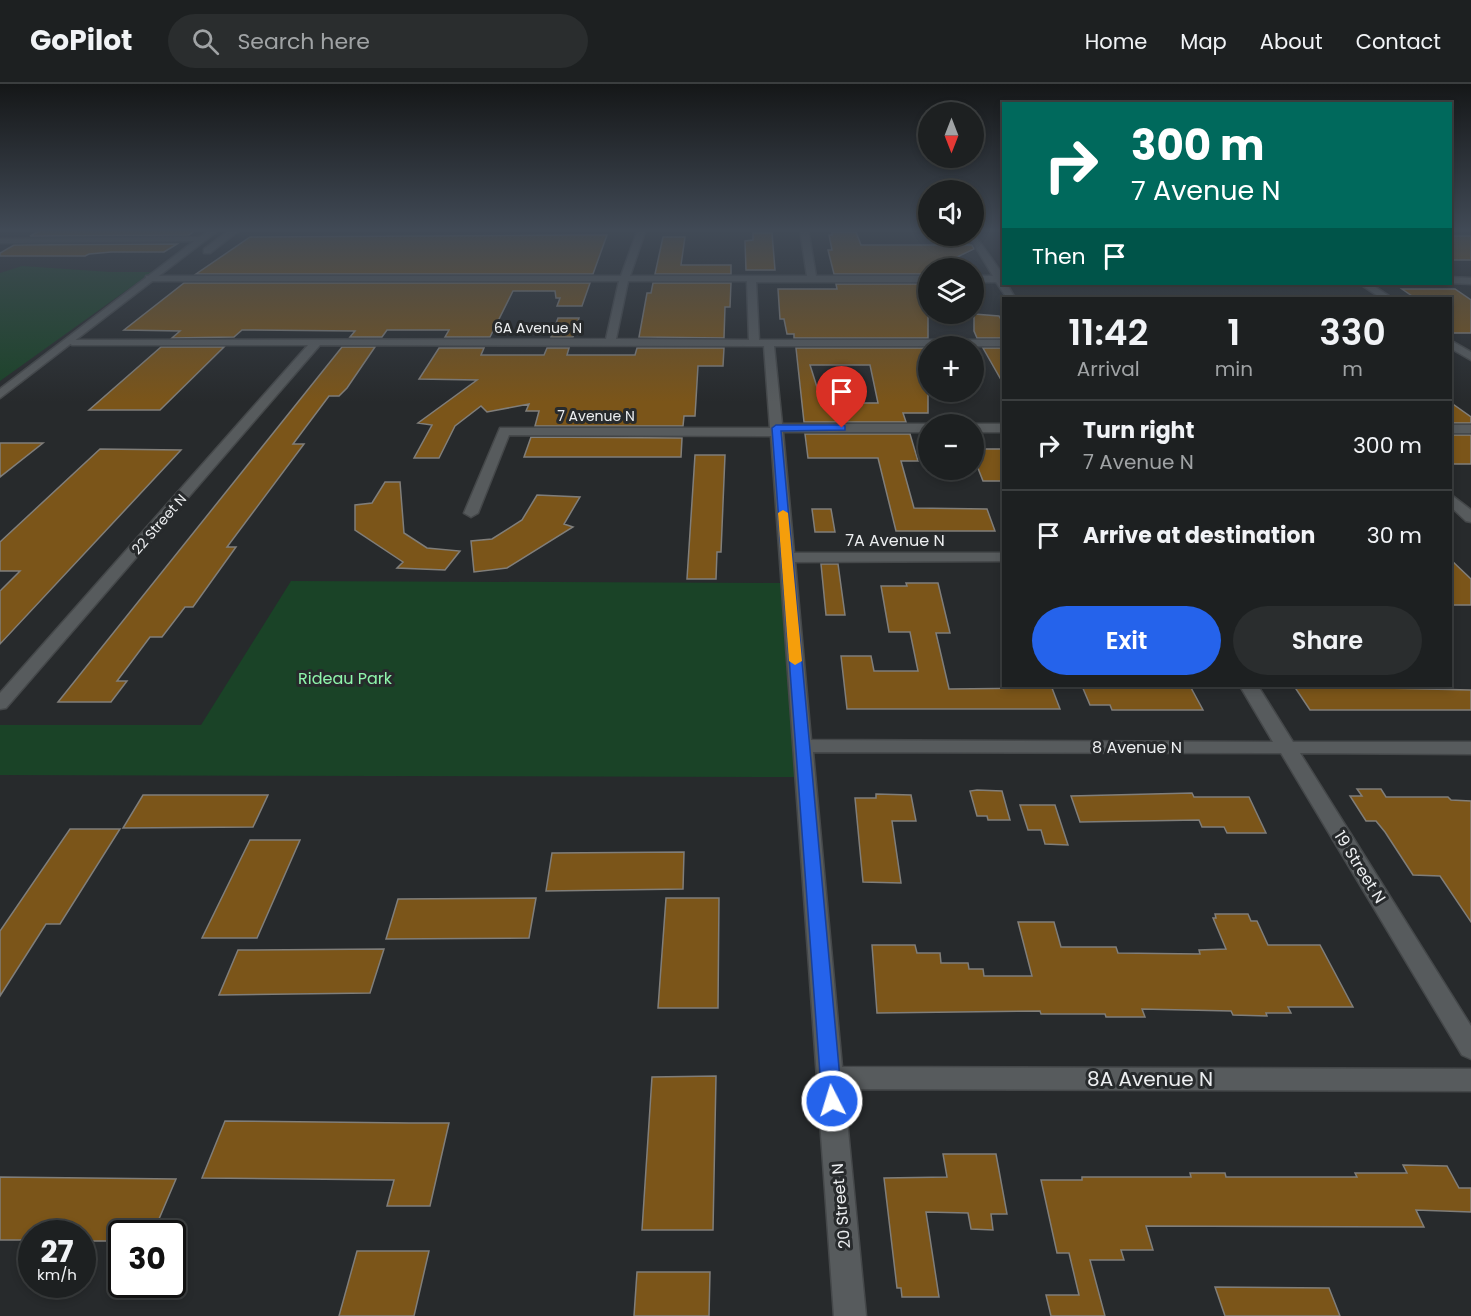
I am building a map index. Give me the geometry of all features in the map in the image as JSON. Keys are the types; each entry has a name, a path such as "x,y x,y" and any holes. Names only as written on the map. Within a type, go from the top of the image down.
{"street":[{"path":"0,395 117,308 140,286"},
{"path":"117,308 154,286"},
{"path":"610,343 622,286"},
{"name":"20 Street N","path":"752,286 776,430 850,1316"},
{"path":"1369,286 1385,297"},
{"name":"6A Avenue N","path":"72,342 1002,343"},
{"name":"22 Street N","path":"1,704 316,343"},
{"path":"1452,344 1471,344"},
{"path":"1452,345 1471,357"},
{"name":"7 Avenue N","path":"471,513 504,431 918,428"},
{"path":"984,428 1002,428"},
{"path":"1452,429 1471,429"},
{"path":"1452,500 1471,518"},
{"name":"7A Avenue N","path":"787,558 1002,557"},
{"name":"19 Street N","path":"1250,687 1471,1048"},
{"name":"8 Avenue N","path":"802,746 1471,748"},
{"name":"8A Avenue N","path":"830,1078 1471,1080"}],"green space":[{"path":"0,286 132,286 0,381"},
{"name":"Rideau Park","path":"291,581 789,583 805,777 0,775 0,725 201,725"}],"building":[{"path":"180,286 589,286 582,306 557,306 560,298 556,298 555,291 513,291 490,337 445,337 449,330 387,330 382,337 350,337 355,331 242,330 234,337 172,338 180,331 124,330"},
{"path":"652,286 731,286 730,307 725,307 724,338 639,337 647,293 651,293"},
{"path":"918,286 918,324 928,324 928,336 918,336 918,338 794,338 794,334 787,334 784,319 780,319 778,289"},
{"path":"1402,289 1455,289 1471,300 1471,333 1452,333 1452,297 1414,297"},
{"path":"984,315 999,316 1002,321 1002,338 976,336 974,324 984,324"},
{"path":"558,318 579,318 573,337 551,337"},
{"path":"161,347 224,347 160,410 89,410"},
{"path":"342,347 375,347 347,388 339,396 329,396 293,444 304,444 227,547 236,547 193,607 185,607 162,637 150,637 117,681 127,681 111,702 58,702"},
{"path":"439,348 484,348 481,355 544,355 547,348 569,348 567,355 635,355 637,348 724,348 723,366 698,366 695,416 684,416 683,426 535,426 539,411 526,411 529,404 487,412 481,406 455,426 439,458 414,458 432,425 418,423 477,380 419,379"},
{"path":"796,348 918,348 918,402 928,402 928,413 903,413 906,422 804,422","holes":["810,365 870,365 878,403 822,403"]},
{"path":"984,348 1002,348 1002,381"},
{"path":"1452,403 1471,417 1471,423 1452,423"},
{"path":"805,434 910,434 918,461 901,461 914,508 987,509 995,531 896,531 878,458 808,458"},
{"path":"1452,435 1471,435 1471,464 1452,464"},
{"path":"531,437 682,438 681,457 524,457"},
{"path":"0,443 43,443 0,477"},
{"path":"100,449 181,450 0,644 0,591 20,571 0,571 0,542"},
{"path":"984,449 1002,449 1002,481 983,481"},
{"path":"695,455 725,455 721,552 717,552 716,579 687,579"},
{"path":"385,482 400,482 404,533 427,548 460,551 445,570 397,568 403,562 355,530 355,505 372,503"},
{"path":"537,495 580,497 564,524 573,527 507,568 474,572 471,541 492,539 522,520"},
{"path":"812,509 831,509 835,532 815,532"},
{"path":"1452,561 1471,579 1471,605 1452,605"},
{"path":"821,564 838,564 845,615 826,615"},
{"path":"906,583 938,583 950,633 936,633 949,689 1052,688 1060,709 847,709 841,656 871,656 874,671 918,671 910,632 889,632 881,586 907,586"},
{"path":"1082,687 1191,687 1203,710 1112,710 1110,705 1090,705"},
{"path":"1295,687 1471,690 1471,710 1310,710"},
{"path":"1357,789 1381,789 1386,797 1448,797 1451,800 1471,801 1471,922 1440,876 1413,875 1376,821 1366,821 1350,796 1362,796"},
{"path":"970,791 1002,791 1010,820 988,820 987,816 977,816"},
{"path":"1192,793 1194,797 1249,797 1266,833 1227,833 1224,827 1202,827 1199,820 1080,822 1071,796"},
{"path":"876,794 911,795 916,821 892,821 901,883 863,882 855,798 876,798"},
{"path":"143,795 268,795 253,827 123,828"},
{"path":"1020,805 1055,805 1068,845 1045,844 1041,830 1028,830"},
{"path":"70,829 120,829 60,924 46,924 0,996 0,931"},
{"path":"250,840 300,840 257,938 202,938"},
{"path":"684,852 683,889 546,891 552,853"},
{"path":"536,898 529,938 386,939 398,899"},
{"path":"666,898 719,898 718,1008 658,1008"},
{"path":"1215,914 1248,914 1251,921 1257,921 1268,945 1320,945 1353,1007 1288,1007 1291,1013 1266,1013 1267,1016 1233,1015 1231,1011 1142,1009 1145,1017 1106,1017 1105,1014 1041,1014 1040,1011 877,1013 872,945 915,945 917,953 940,953 941,963 968,963 969,969 983,969 984,976 1032,976 1018,922 1054,922 1061,947 1116,947 1118,953 1200,954 1199,950 1226,949 1213,918 1216,918"},
{"path":"384,949 370,993 219,995 238,950"},
{"path":"716,1076 713,1230 642,1230 652,1077"},
{"path":"225,1121 449,1123 430,1206 387,1206 394,1180 202,1178"},
{"path":"943,1154 996,1154 1007,1214 991,1214 993,1230 971,1229 968,1213 926,1212 939,1297 902,1297 901,1288 897,1288 884,1178 947,1177"},
{"path":"1403,1165 1447,1166 1459,1188 1471,1188 1471,1212 1416,1210 1424,1227 1146,1226 1153,1250 1121,1250 1124,1260 1090,1260 1105,1316 1051,1316 1046,1295 1079,1295 1069,1253 1057,1253 1041,1180 1082,1180 1082,1177 1191,1177 1190,1173 1225,1173 1226,1177 1357,1177 1355,1173 1407,1173"},
{"path":"0,1177 176,1179 159,1220 108,1220 108,1241 96,1241 96,1220 18,1220 18,1240 0,1240"},
{"path":"357,1251 429,1251 414,1316 339,1316"},
{"path":"637,1272 710,1272 709,1316 634,1316"},
{"path":"1215,1287 1329,1288 1340,1316 1225,1316"}],"slow traffic":[{"path":"783,513 795,661"}],"route":[{"path":"832,1101 776,428 842,428"}]}
